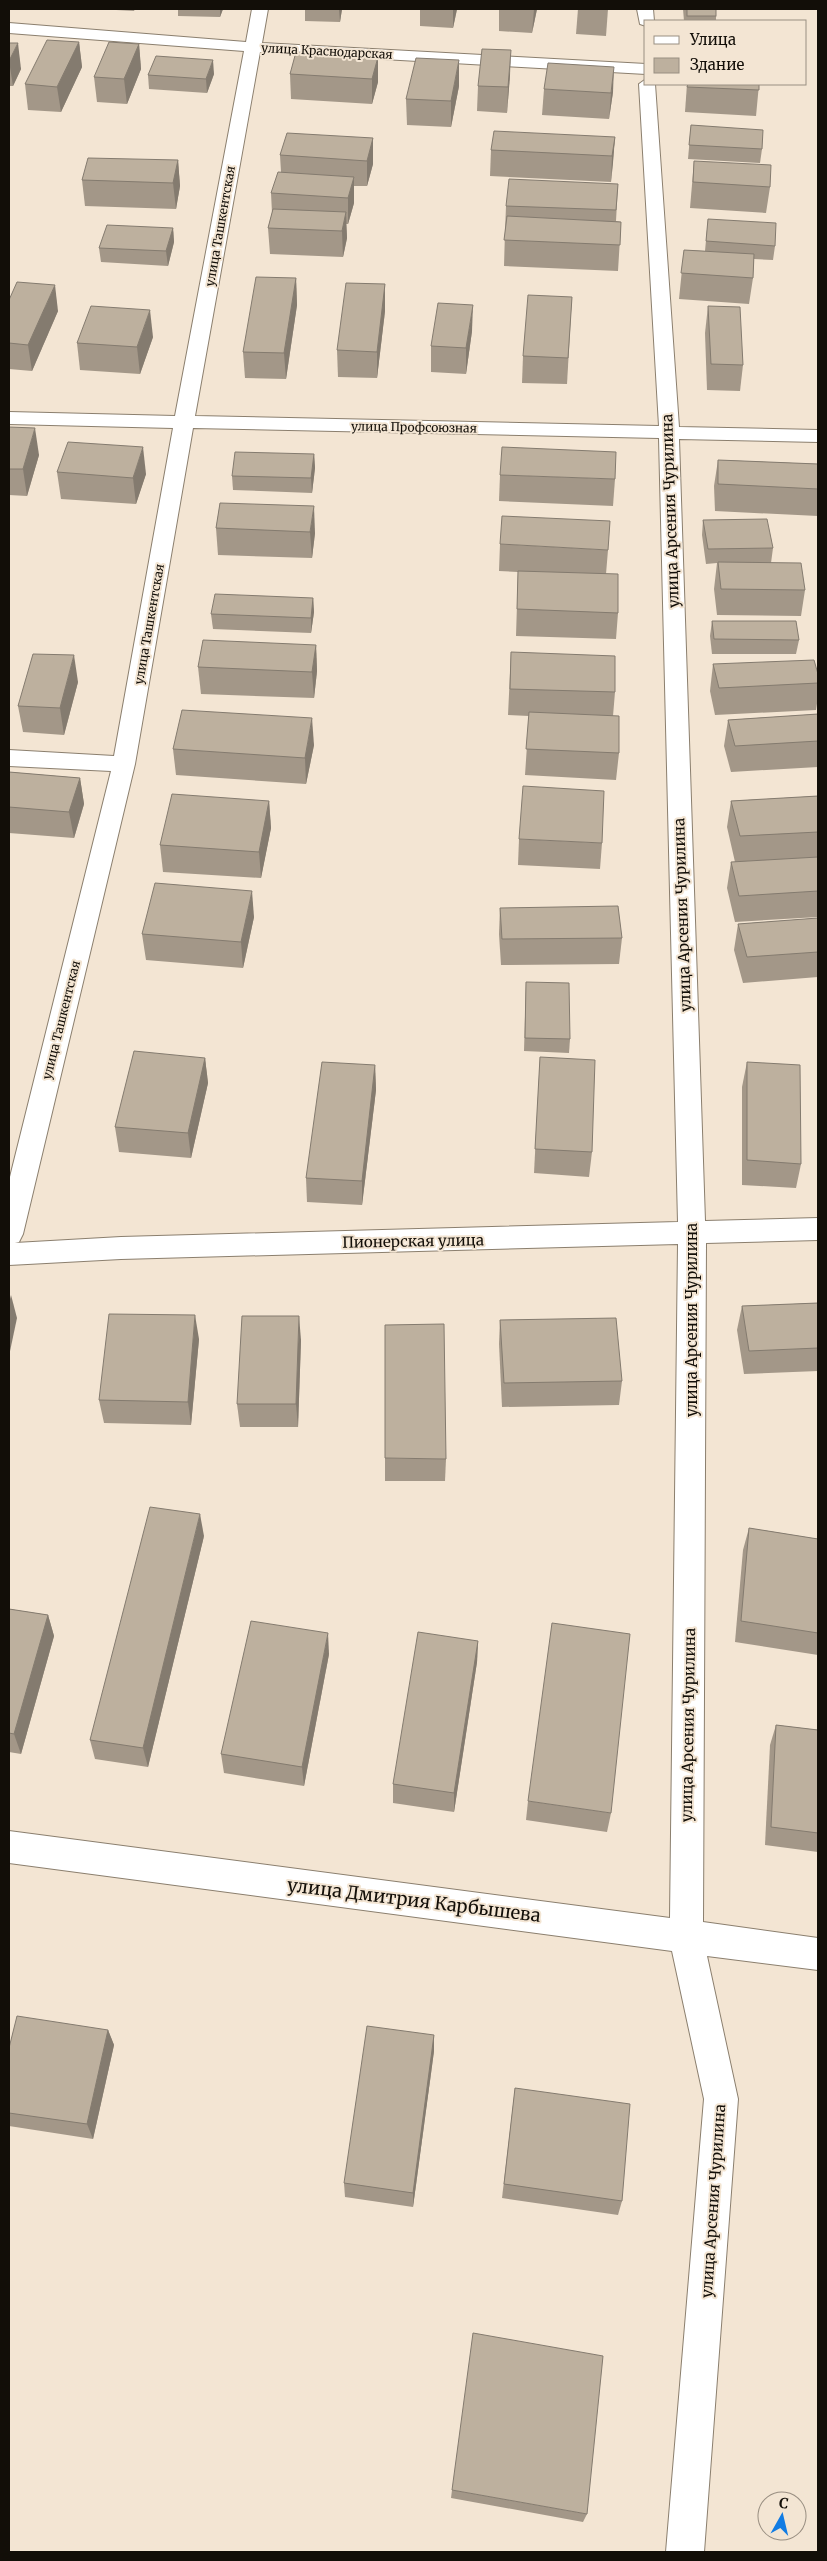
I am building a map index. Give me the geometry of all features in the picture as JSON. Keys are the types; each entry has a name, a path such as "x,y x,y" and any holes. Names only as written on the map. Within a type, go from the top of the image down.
{"street":[{"name":"улица Ташкентская","path":"9,1234 124,764 184,422 260,9"},
{"name":"улица Краснодарская","path":"9,28 253,47 644,69"},
{"name":"улица Арсения Чурилина","path":"647,85 668,433 692,1234 686,1936 722,2099 685,2552"},
{"name":"улица Профсоюзная","path":"9,418 818,436"},
{"path":"9,758 124,764"},
{"name":"Пионерская улица","path":"9,1254 121,1248 692,1234 818,1229"},
{"name":"улица Дмитрия Карбышева","path":"9,1847 818,1954"}],"building":[{"path":"687,9 716,9 716,16 687,16"},
{"path":"47,40 79,42 57,87 25,84"},
{"path":"109,42 139,44 124,79 94,77"},
{"path":"9,43 18,43 9,61"},
{"path":"482,49 511,50 508,87 478,86"},
{"path":"296,52 378,57 372,79 290,74"},
{"path":"156,56 213,60 206,79 148,75"},
{"path":"416,58 459,60 451,101 406,99"},
{"path":"548,63 614,67 611,93 544,89"},
{"path":"688,85 759,85 759,90 687,87"},
{"path":"691,125 763,130 762,149 689,145"},
{"path":"494,131 615,137 612,156 491,150"},
{"path":"287,133 373,138 367,161 280,155"},
{"path":"88,158 178,160 173,183 82,180"},
{"path":"694,161 771,165 770,187 693,182"},
{"path":"278,172 354,177 348,198 271,193"},
{"path":"509,179 618,184 616,210 506,206"},
{"path":"273,209 346,212 342,231 268,228"},
{"path":"507,216 621,222 620,245 504,240"},
{"path":"708,219 776,223 775,246 706,241"},
{"path":"107,225 173,228 166,251 99,248"},
{"path":"684,250 754,254 753,278 681,273"},
{"path":"256,277 296,278 284,353 243,352"},
{"path":"17,282 55,285 28,345 9,343 9,300"},
{"path":"346,283 385,284 377,352 337,350"},
{"path":"528,295 572,297 568,358 523,356"},
{"path":"438,303 473,305 466,348 431,346"},
{"path":"91,306 150,310 137,347 77,343"},
{"path":"708,306 740,307 743,365 711,364"},
{"path":"9,427 35,428 23,469 9,469"},
{"path":"68,442 143,447 133,478 57,472"},
{"path":"502,447 616,452 615,479 500,475"},
{"path":"235,452 314,454 311,478 232,476"},
{"path":"718,460 818,464 818,489 718,484"},
{"path":"220,503 314,506 310,532 216,528"},
{"path":"502,516 610,521 608,550 500,544"},
{"path":"767,519 773,548 708,549 703,520"},
{"path":"718,562 801,563 805,590 721,589"},
{"path":"518,571 618,574 618,613 517,609"},
{"path":"215,594 313,598 311,618 211,614"},
{"path":"712,621 796,621 799,640 714,639"},
{"path":"203,640 316,645 312,672 198,667"},
{"path":"511,652 615,656 615,692 510,689"},
{"path":"33,654 74,655 60,708 18,706"},
{"path":"814,660 818,674 818,683 719,688 713,664"},
{"path":"182,710 312,718 305,758 173,749"},
{"path":"529,712 619,716 619,753 526,749"},
{"path":"818,714 818,741 735,746 728,720"},
{"path":"9,772 80,778 69,812 9,807"},
{"path":"523,786 604,791 602,843 519,839"},
{"path":"172,794 269,801 259,852 160,845"},
{"path":"818,796 818,832 740,836 731,801"},
{"path":"818,857 818,891 739,896 731,862"},
{"path":"155,883 252,891 241,942 142,934"},
{"path":"618,906 622,938 502,939 500,908"},
{"path":"818,918 818,952 747,957 738,924"},
{"path":"526,982 569,983 570,1039 525,1038"},
{"path":"134,1051 205,1058 188,1133 115,1127"},
{"path":"540,1057 595,1060 592,1152 535,1149"},
{"path":"322,1062 375,1065 362,1181 306,1178"},
{"path":"747,1062 800,1065 801,1164 747,1160"},
{"path":"818,1303 818,1348 749,1351 742,1306"},
{"path":"109,1314 195,1315 188,1402 99,1400"},
{"path":"242,1316 299,1316 296,1404 237,1404"},
{"path":"616,1318 622,1381 504,1383 500,1320"},
{"path":"444,1324 446,1459 385,1458 385,1325"},
{"path":"150,1507 200,1514 143,1748 90,1740"},
{"path":"749,1528 818,1539 818,1633 741,1621"},
{"path":"9,1609 48,1615 14,1734 9,1733"},
{"path":"251,1621 328,1633 302,1767 221,1754"},
{"path":"552,1623 630,1634 611,1813 528,1801"},
{"path":"418,1632 478,1641 454,1793 393,1784"},
{"path":"776,1725 818,1730 818,1833 771,1827"},
{"path":"17,2016 108,2030 87,2124 9,2113 9,2048"},
{"path":"367,2026 434,2035 413,2193 344,2183"},
{"path":"515,2088 630,2104 622,2201 504,2184"},
{"path":"473,2333 603,2356 587,2514 452,2490"}]}
